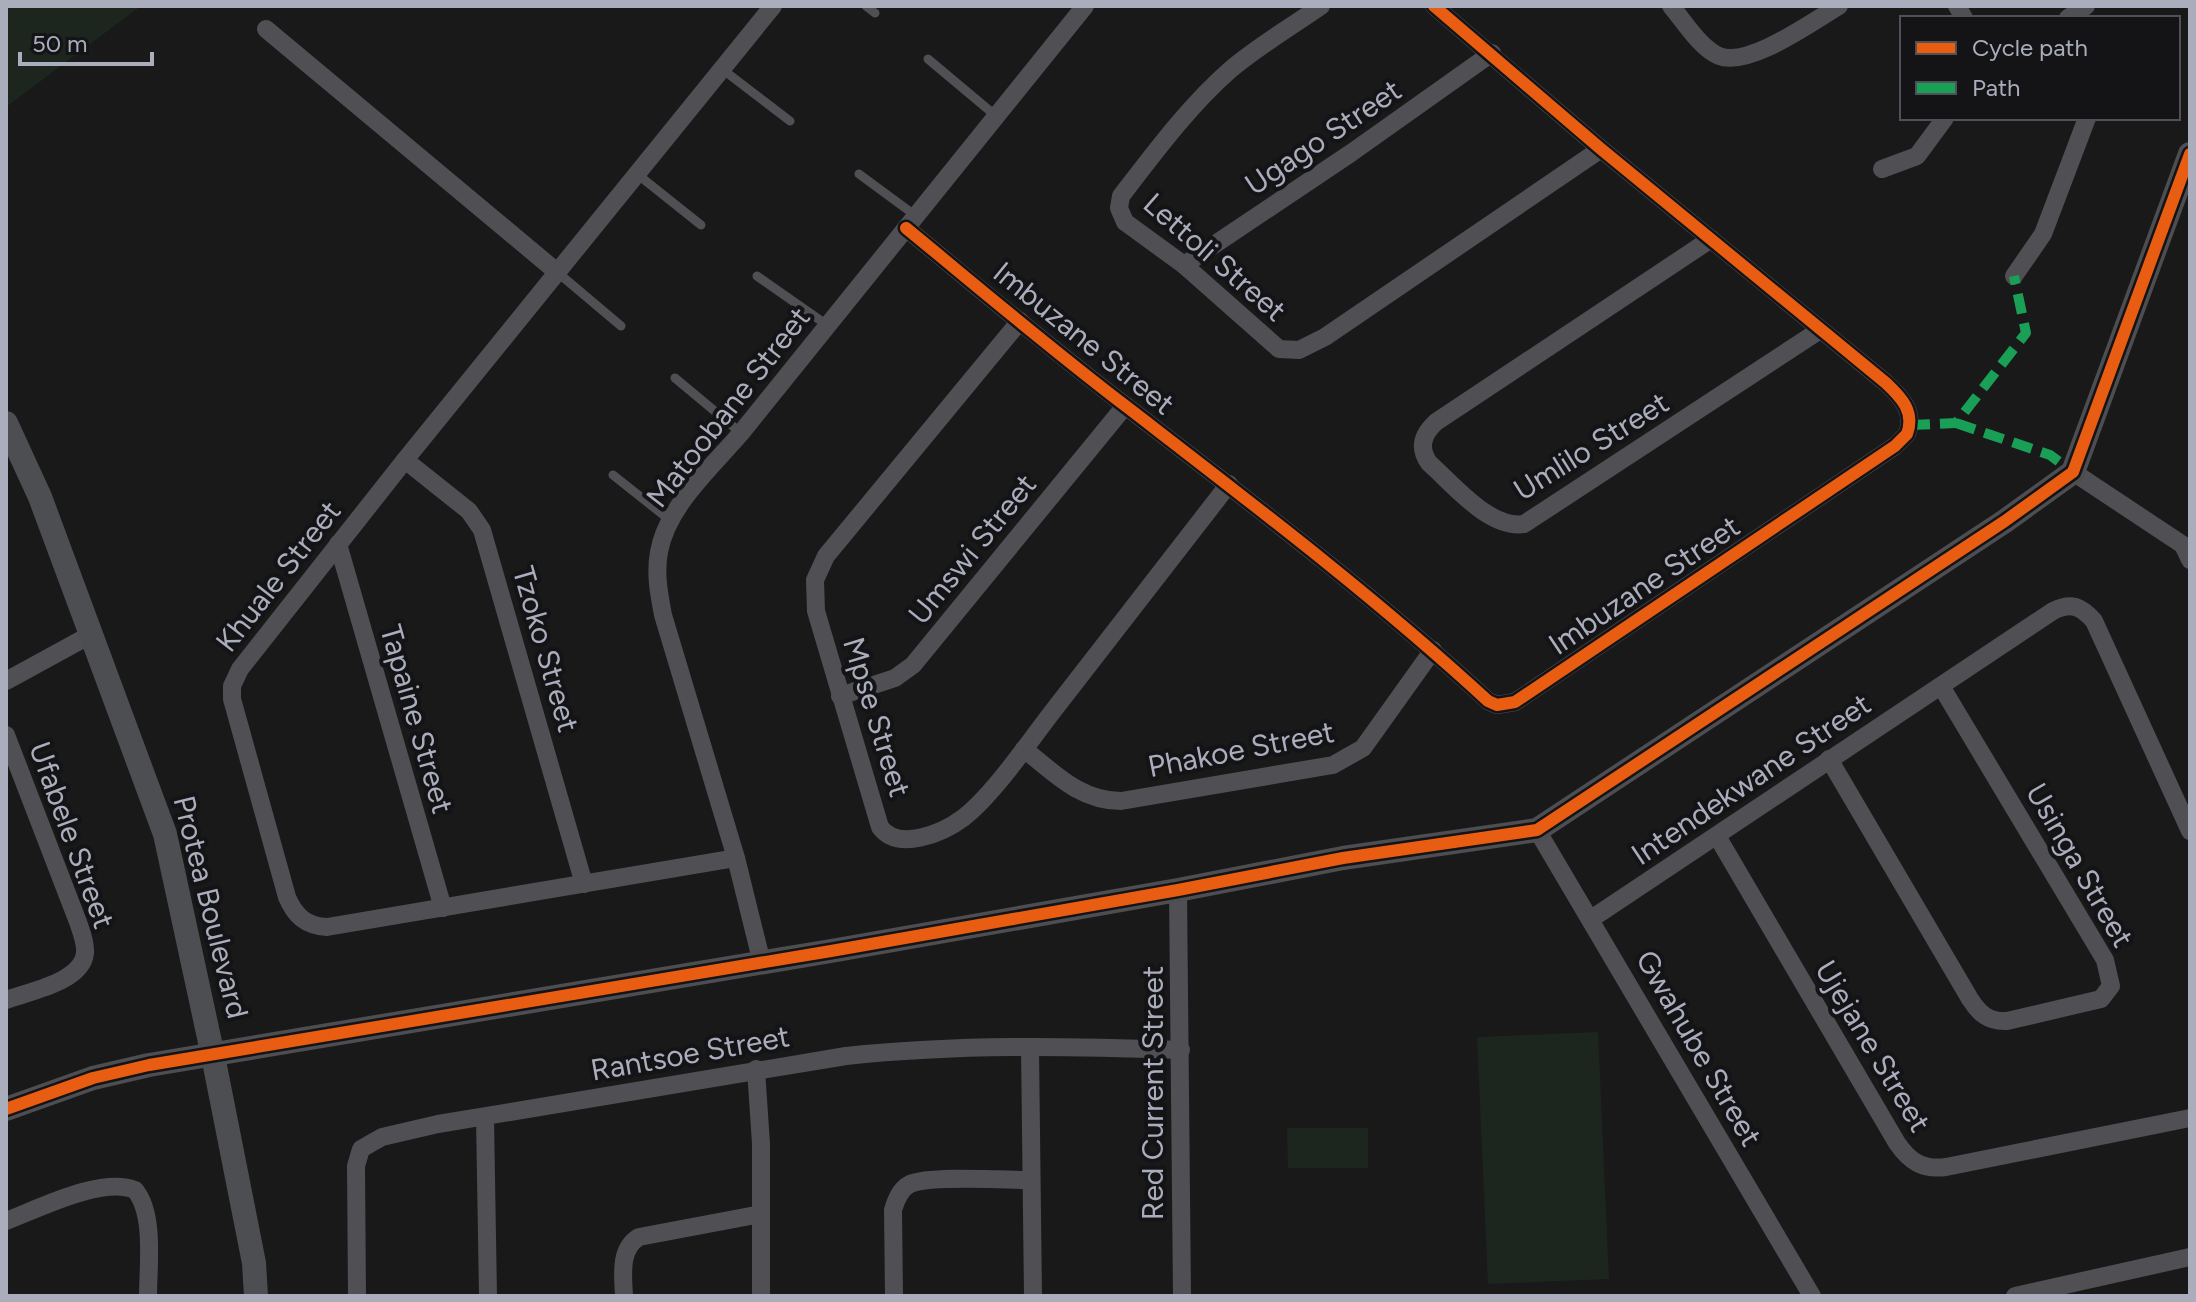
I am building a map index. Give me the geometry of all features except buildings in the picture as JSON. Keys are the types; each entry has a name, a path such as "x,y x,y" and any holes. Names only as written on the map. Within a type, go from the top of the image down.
{"street":[{"name":"Khuale Street","path":"736,858 327,927 309,924 300,918 287,897 238,721 232,686 240,669 338,544 773,6"},
{"name":"Matoobane Street","path":"762,963 736,858 658,589 659,553 671,521 697,484 1085,6"},
{"name":"Lettoli Street","path":"1321,6 1245,58 1208,91 1121,196 1119,208 1125,222 1184,265 1279,349 1299,350 1325,337 1601,149"},
{"name":"Imbuzane Street","path":"911,222 1020,321 1125,406 1229,484 1433,650 1488,701 1497,705 1515,702 1902,440 1910,425 1906,404 1886,383 1601,149 1434,6"},
{"path":"1671,6 1709,49 1718,56 1731,58 1750,55 1772,45 1839,6"},
{"path":"266,29 557,272"},
{"name":"Ugago Street","path":"1184,265 1351,153 1492,53"},
{"path":"1882,169 1917,156 1944,120"},
{"path":"2014,276 2043,234 2086,120"},
{"path":"6,1109 114,1072 762,963 1343,858 1537,830 1992,530 2073,472 2190,154"},
{"name":"Umlilo Street","path":"1711,239 1436,422 1427,430 1422,442 1429,463 1493,520 1513,526 1524,524 1820,330"},
{"name":"Mpse Street","path":"1020,321 826,556 817,571 814,587 816,611 880,827 890,837 912,839 940,831 963,818 1024,749 1229,484"},
{"name":"Umswi Street","path":"840,696 895,678 913,665 1125,406"},
{"name":"Protea Boulevard","path":"6,423 40,497 165,834 254,1263 256,1296"},
{"name":"Tzoko Street","path":"405,460 469,511 482,530 584,884"},
{"path":"2073,472 2188,547"},
{"name":"Tapaine Street","path":"338,544 443,908"},
{"path":"1941,686 2053,611 2066,606 2078,607 2094,621 2190,831"},
{"path":"6,681 92,634"},
{"name":"Phakoe Street","path":"1024,749 1072,788 1108,801 1333,765 1363,748 1433,650"},
{"name":"Intendekwane Street","path":"1591,919 1941,686"},
{"name":"Usinga Street","path":"1829,759 1970,999 1984,1016 2007,1021 2101,999 2111,986 2105,960 1941,686"},
{"name":"Ufabele Street","path":"6,735 78,922 85,953 81,966 69,977 6,1000"},
{"name":"Gwahube Street","path":"1537,830 1812,1296"},
{"name":"Ujejane Street","path":"1717,836 1897,1143 1913,1162 1929,1168 1946,1167 2190,1118"},
{"name":"Red Current Street","path":"1178,890 1182,1296"},
{"path":"1030,1048 1033,1296"},
{"name":"Rantsoe Street","path":"357,1296 356,1166 361,1149 382,1137 438,1124 756,1069 897,1051 1030,1048 1181,1050"},
{"path":"756,1069 760,1099 761,1296"},
{"path":"485,1117 488,1296"},
{"path":"894,1296 893,1210 906,1187 934,1180 1031,1180"},
{"path":"6,1221 94,1190 115,1187 135,1190 143,1202 148,1224 148,1296"},
{"path":"624,1296 625,1254 628,1246 639,1237 761,1214"},
{"path":"2015,1296 2098,1288 2190,1257"}],"lane":[{"path":"866,6 875,13"},
{"path":"928,59 996,116"},
{"path":"722,69 790,121"},
{"path":"637,174 701,225"},
{"path":"859,174 911,222"},
{"path":"557,272 621,326"},
{"path":"757,276 827,325"},
{"path":"675,378 741,433"},
{"path":"613,475 671,521"}],"shaded area":[{"path":"6,6 141,6 6,107"},
{"path":"1598,1032 1609,1279 1488,1284 1477,1037"},
{"path":"1287,1128 1368,1128 1368,1168 1288,1168"}],"marked path":[{"path":"1910,425 1956,423 2026,333 2014,276"},
{"path":"1956,423 2050,455 2073,472"}],"cycle path":[{"path":"906,228 1071,363 1356,587 1488,701 1497,705 1515,702 1895,446 1907,434 1909,419 1902,400 1886,383 1601,149 1434,6"},
{"path":"6,1109 93,1078 149,1065 831,951 1343,858 1537,830 2005,521 2073,472 2190,154"}]}
